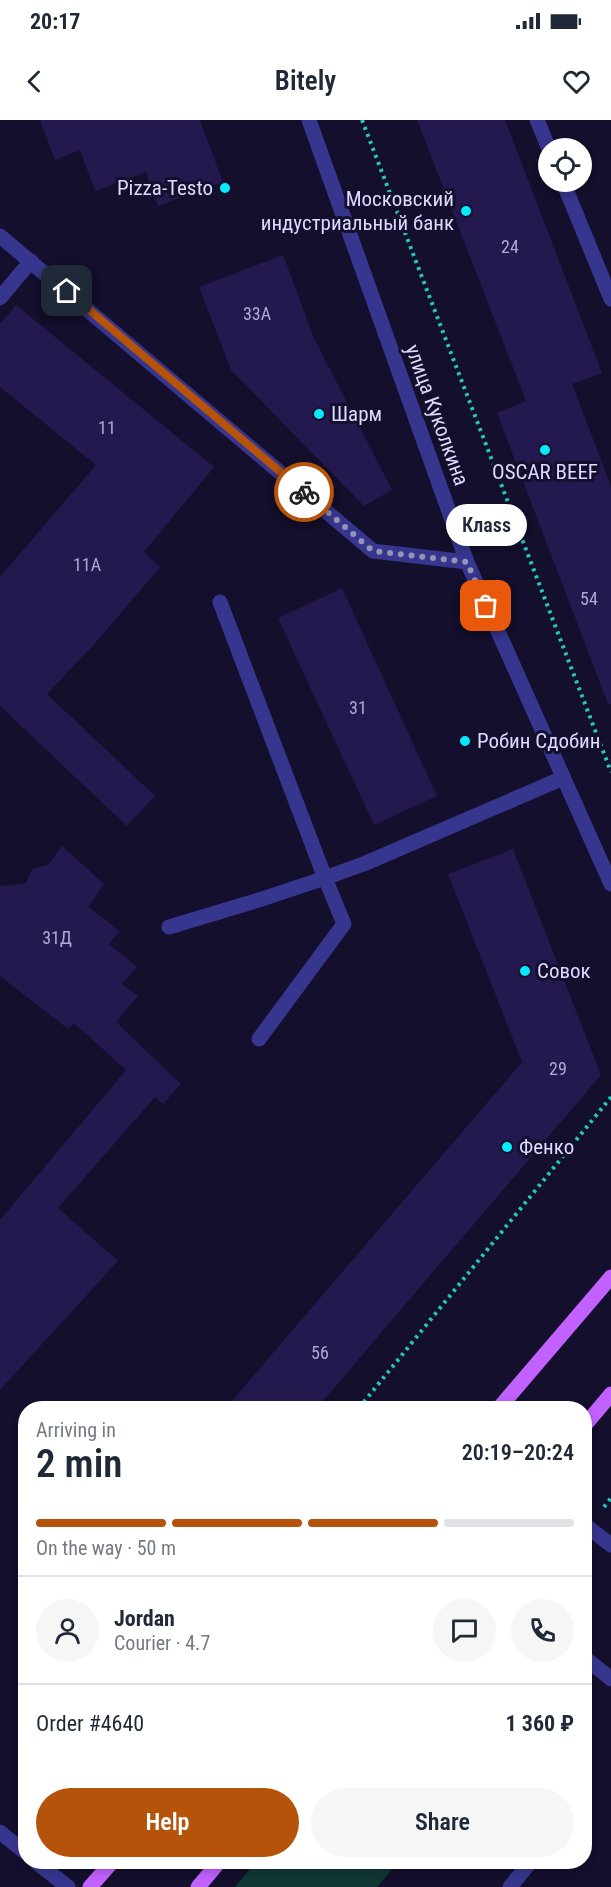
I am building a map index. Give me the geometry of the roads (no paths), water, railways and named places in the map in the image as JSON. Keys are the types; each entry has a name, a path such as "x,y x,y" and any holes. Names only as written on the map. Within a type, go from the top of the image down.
{"main road":[{"path":"505,1401 611,1277"},
{"path":"592,1417 611,1394"},
{"path":"90,1887 106,1869"},
{"path":"198,1887 213,1869"}],"street":[{"name":"улица Куколкина","path":"309,120 467,562 611,884"},
{"path":"537,120 544,138"},
{"path":"566,192 611,299"},
{"path":"0,236 373,551 467,562"},
{"path":"0,298 31,261"},
{"path":"220,602 344,924 259,1039"},
{"path":"169,927 262,899 366,863 563,778"},
{"path":"597,1530 611,1545"},
{"path":"592,1664 611,1679"},
{"path":"0,1832 18,1847"},
{"path":"45,1869 68,1887"},
{"path":"510,1887 525,1869"}],"place":[{"name":"Pizza-Testo","path":"225,188"},
{"name":"Московский индустриальный банк","path":"466,211"},
{"name":"Шарм","path":"319,414"},
{"name":"OSCAR BEEF","path":"545,450"},
{"name":"Клаss","path":"486,606"},
{"name":"Робин Сдобин","path":"465,741"},
{"name":"Совок","path":"525,971"},
{"name":"Фенко","path":"507,1147"}]}
